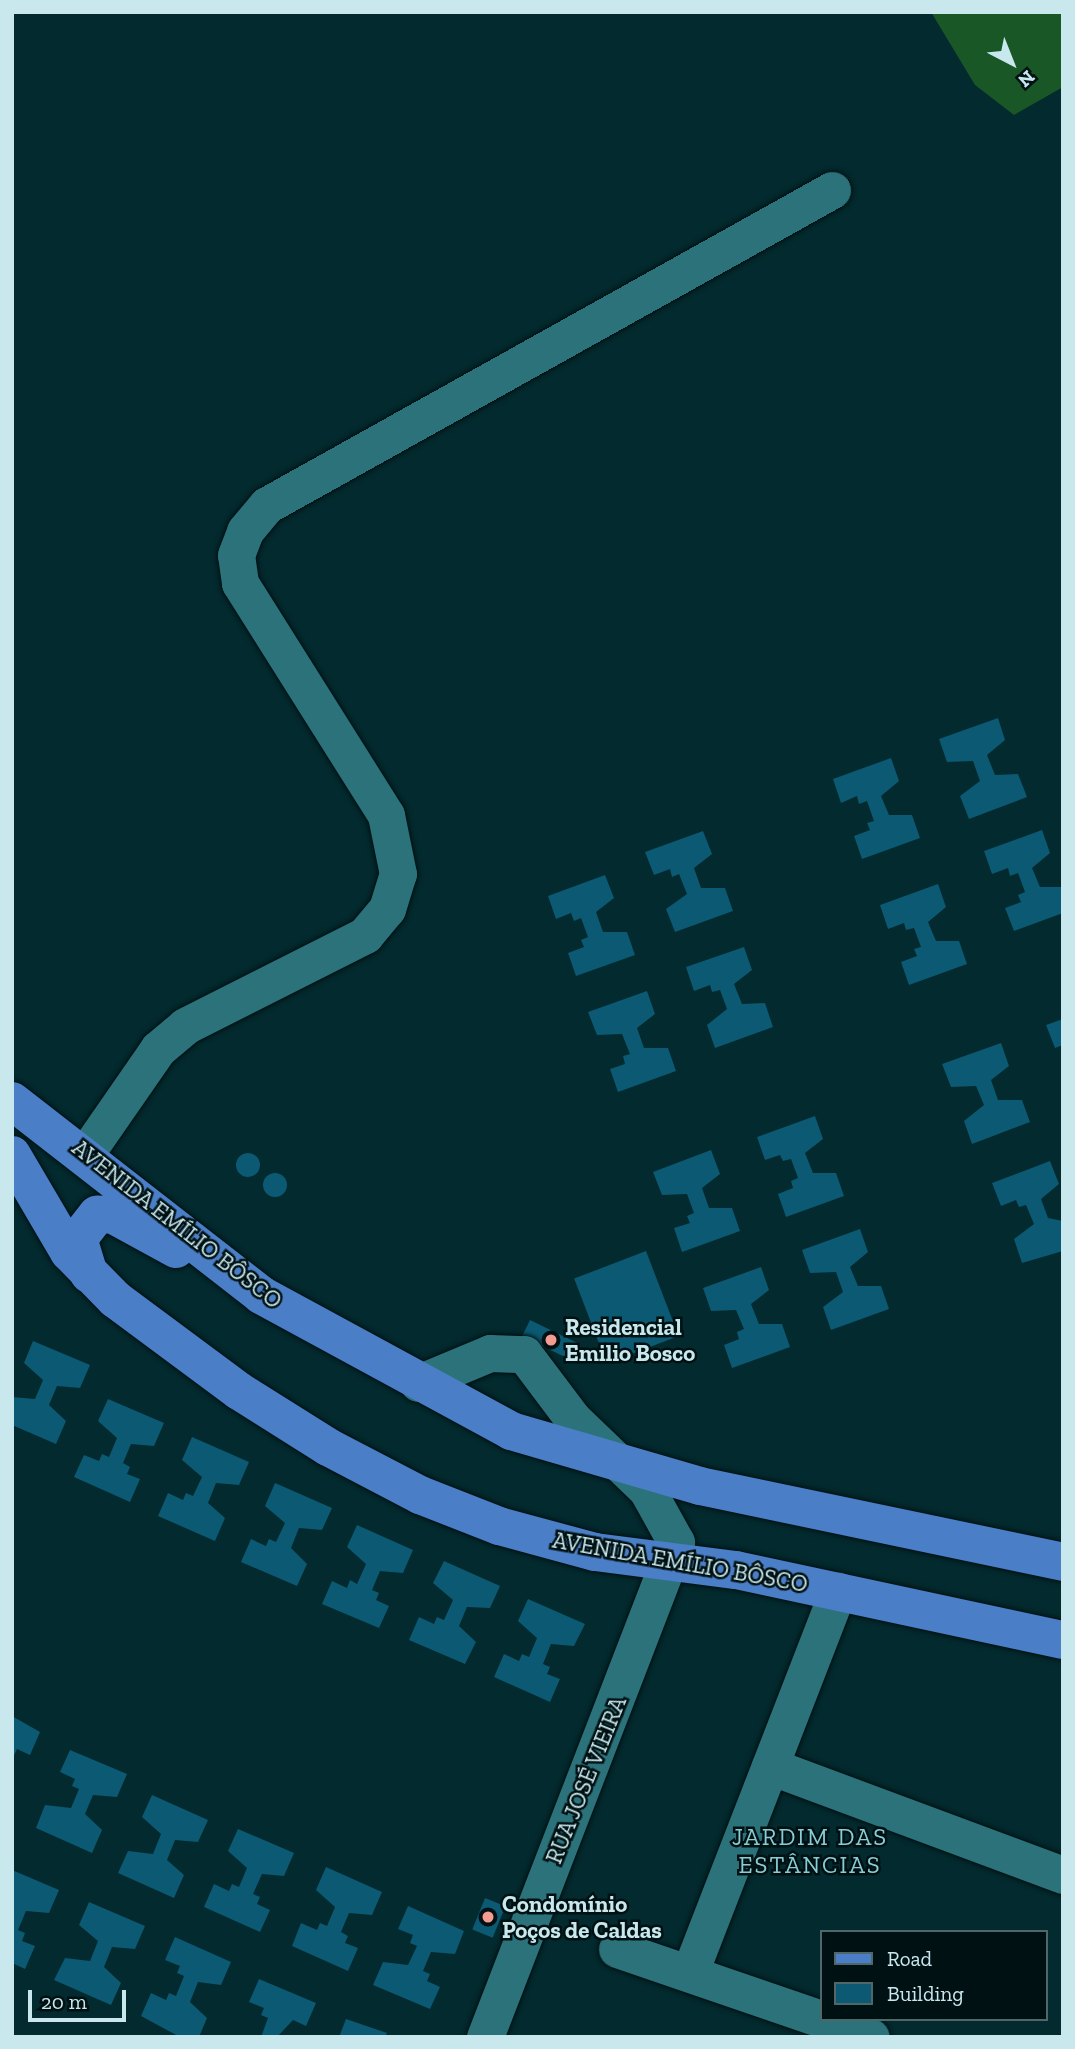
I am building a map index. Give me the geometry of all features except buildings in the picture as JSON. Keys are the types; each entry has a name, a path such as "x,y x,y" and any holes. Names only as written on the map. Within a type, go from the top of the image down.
{"main road":[{"name":"AVENIDA EMÍLIO BÔSCO","path":"12,1101 86,1153 261,1295 418,1384 511,1430 700,1486 1063,1562"},
{"name":"AVENIDA EMÍLIO BÔSCO","path":"12,1155 90,1275 239,1391 420,1495 499,1526 595,1552 672,1562 838,1591 1063,1640"},
{"path":"90,1275 78,1239 84,1224 112,1214 261,1295"}],"street":[{"path":"86,1153 158,1049 185,1026 365,935 387,909 398,874 386,815 240,583 236,555 245,531 267,505 832,190"},
{"path":"418,1384 490,1353 524,1354 572,1418 619,1462 670,1523 676,1542 672,1562"},
{"name":"RUA JOSÉ VIEIRA","path":"485,2037 672,1562"},
{"path":"690,1972 838,1591"},
{"path":"771,1766 1063,1875"},
{"path":"617,1950 690,1972 820,2018"},
{"path":"828,2021 872,2037"}],"green space":[{"path":"931,12 1063,12 1063,87 1014,115 975,85"}],"place":[{"name":"Residencial Emilio Bosco","path":"551,1340"},
{"name":"Condomínio Poços de Caldas","path":"488,1917"}],"district":[{"name":"JARDIM DAS ESTÂNCIAS","path":"810,1851"}]}
